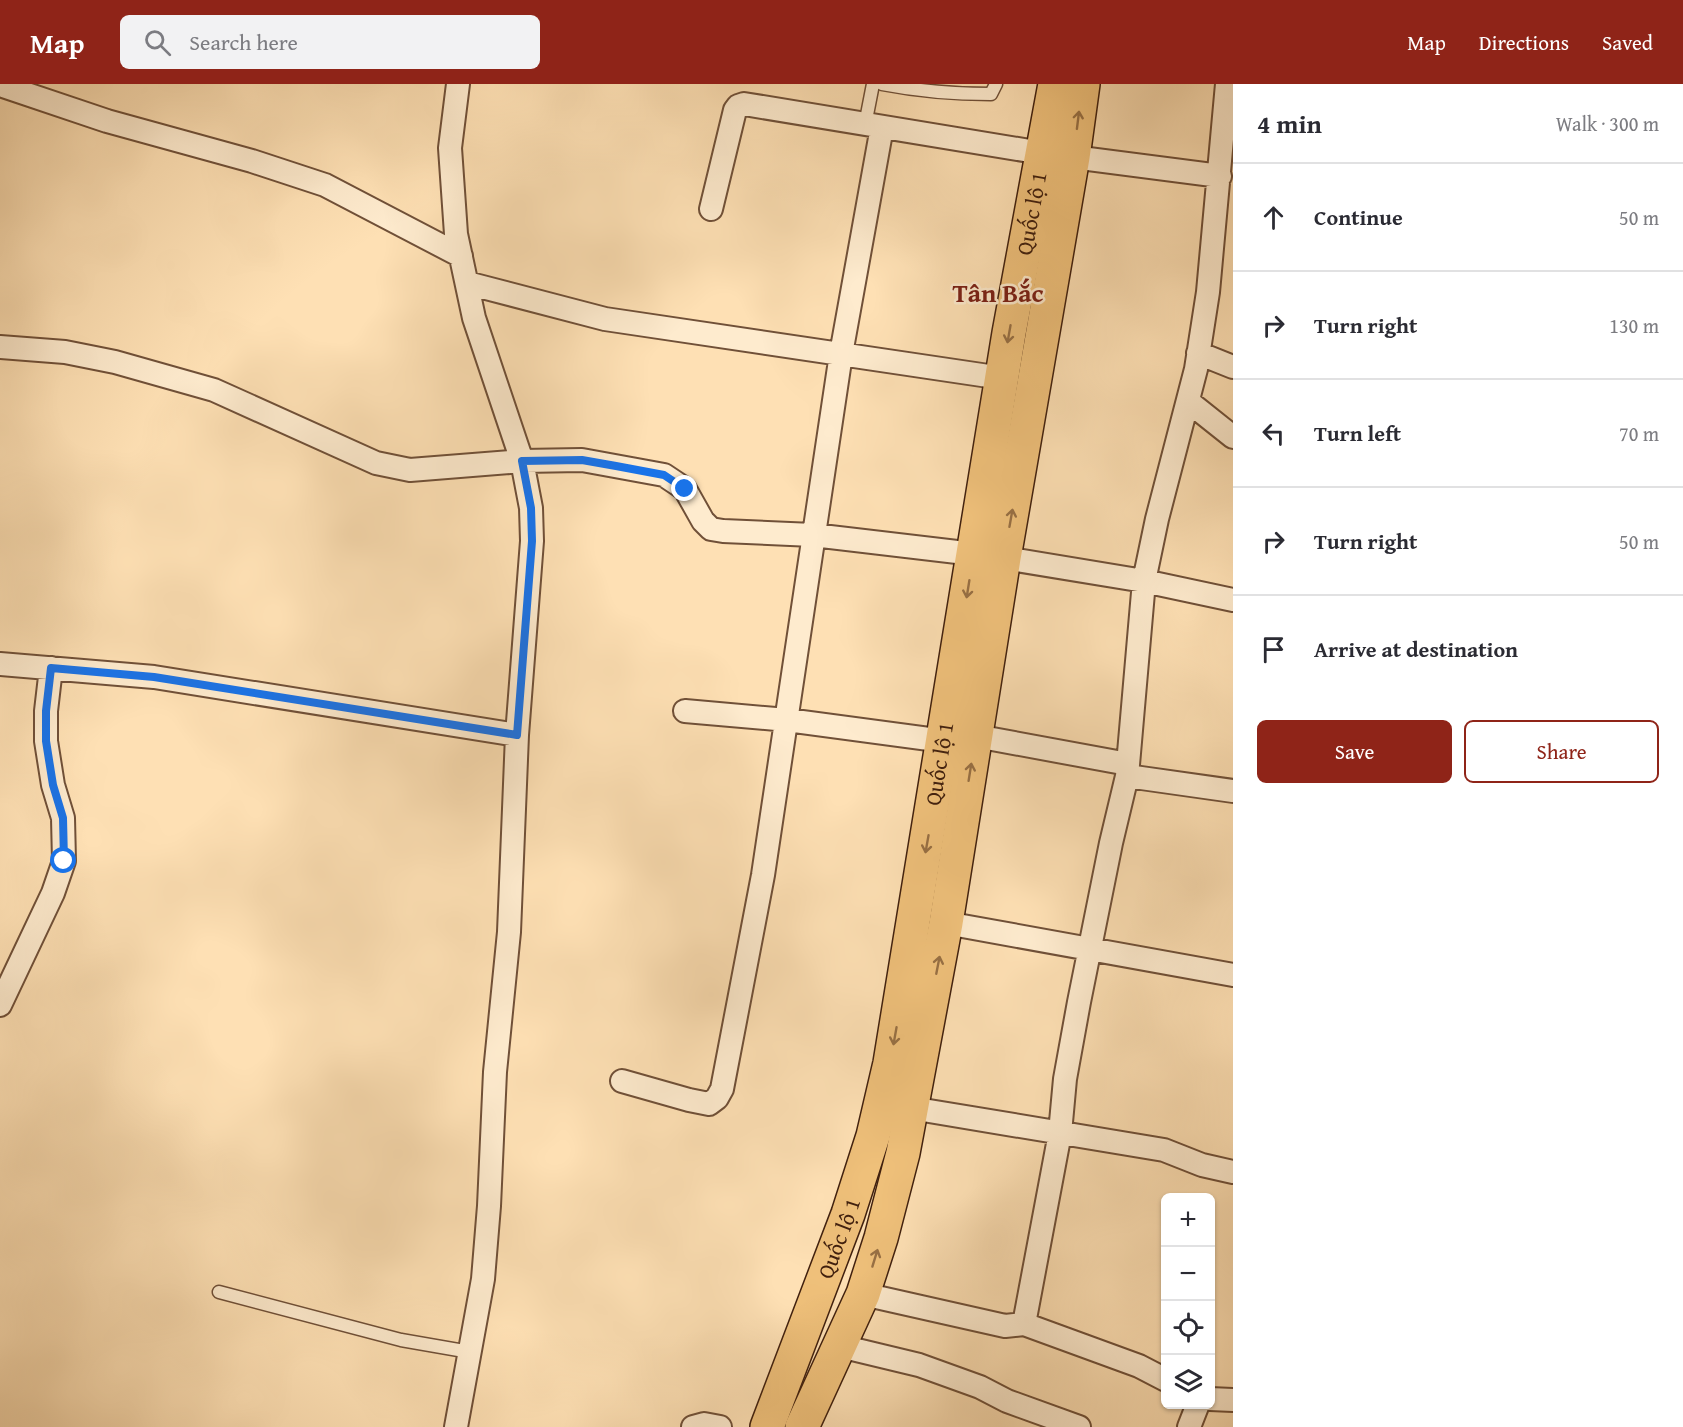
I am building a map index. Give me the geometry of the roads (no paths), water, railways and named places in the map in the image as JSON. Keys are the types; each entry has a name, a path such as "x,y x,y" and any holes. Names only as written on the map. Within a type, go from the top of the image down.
{"highway":[{"name":"Quốc lộ 1","path":"767,1427 848,1214 873,1136 890,1063 944,741 989,556 1058,155 1055,84"},
{"name":"Quốc lộ 1","path":"802,1427 863,1294 900,1164 946,923 976,736 1002,378 1058,155 1083,84"}],"street":[{"path":"456,1427 483,1279 495,1072 509,932 517,735 532,541 531,508 522,461 474,318 456,234 450,148 458,84"},
{"path":"1024,1324 1060,1133 1065,1079 1128,770 1144,581 1157,519 1188,402 1208,292 1223,186 1227,84"},
{"path":"0,85 107,121 252,161 325,185 461,256"},
{"path":"711,209 735,110 738,106 744,105 1058,155 1223,186"},
{"path":"622,1081 710,1104 723,1089 763,875 873,126"},
{"path":"467,283 605,319 1002,378"},
{"path":"0,347 65,352 115,362 214,390 376,463 410,470 522,461 582,460 664,475 685,489 703,522 711,529 813,535 989,556 1144,581 1233,600"},
{"path":"1198,353 1233,367"},
{"path":"1188,402 1233,437"},
{"path":"0,664 154,677 517,735"},
{"path":"0,1005 53,893 64,861 63,818 53,785 46,741 46,711 51,668"},
{"path":"685,711 787,720 944,741"},
{"path":"976,736 1233,791"},
{"path":"946,923 1233,975"},
{"path":"911,1108 1164,1150 1202,1165 1233,1172"},
{"path":"863,1294 1005,1326 1024,1324 1139,1366 1161,1377"},
{"path":"840,1346 919,1365 1079,1427"},
{"path":"1215,1399 1233,1400"},
{"path":"1189,1427 1196,1409"},
{"path":"693,1427 704,1424 720,1427"}],"lane":[{"path":"873,84 873,126"},
{"path":"882,84 969,94 991,94 996,84"},
{"path":"219,1292 401,1340 470,1352"}],"district":[{"name":"Tân Bắc","path":"998,292"}]}
